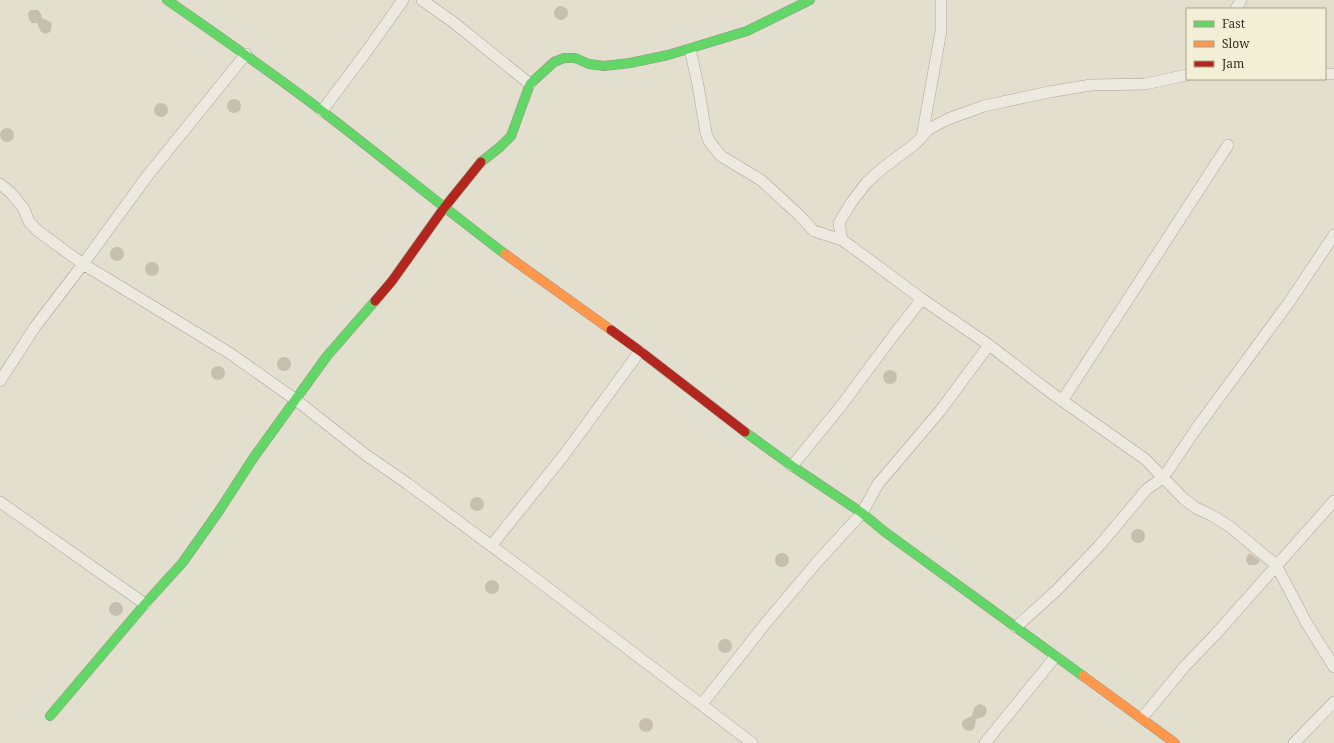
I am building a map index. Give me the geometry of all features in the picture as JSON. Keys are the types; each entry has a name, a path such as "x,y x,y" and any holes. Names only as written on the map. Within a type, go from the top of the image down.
{"street":[{"path":"167,0 246,54 322,111 444,208 523,268 640,351 742,430 792,466 862,512 886,532 1055,657 1175,743"},
{"path":"322,111 403,0"},
{"path":"422,0 453,22 530,84"},
{"path":"50,716 145,604 183,562 219,511 254,457 327,356 392,281 444,208 480,163 500,147 510,136 530,84 554,62 564,58 575,58 589,64 604,66 668,55 747,31 764,24 810,0"},
{"path":"922,137 940,30 941,0"},
{"path":"690,49 698,85 706,134 709,141 721,156 760,180 799,215 814,231 842,240 922,299 989,345 1062,401 1145,459 1184,499 1196,508 1229,526 1276,566 1306,622 1334,667"},
{"path":"0,381 35,327 148,175 246,54"},
{"path":"842,240 839,223 851,203 867,182 916,143 929,129 948,119 984,106 1049,92 1091,85 1145,84 1186,75"},
{"path":"1062,401 1228,145"},
{"path":"0,184 11,193 24,209 29,222 38,231 83,264 231,354 296,400 366,455 408,484 532,576 752,743"},
{"path":"1016,628 1057,590 1099,546 1147,488 1163,478 1196,429 1290,301 1334,235"},
{"path":"792,466 841,406 922,299"},
{"path":"702,704 789,595 862,512 878,484 940,411 989,345"},
{"path":"491,546 564,455 640,351"},
{"path":"1142,718 1185,666 1214,636 1334,501"},
{"path":"0,502 145,604"},
{"path":"985,743 1055,657"},
{"path":"1294,743 1334,702"}],"building":[{"path":"561,6 566,8 568,13 566,18 561,20 556,18 554,13 556,8"},
{"path":"31,10 38,10 42,18 51,22 52,26 50,32 46,34 41,32 37,23 32,23 29,20 28,13"},
{"path":"234,99 239,101 241,106 239,111 234,113 229,111 227,106 229,101"},
{"path":"161,103 166,105 168,110 166,115 161,117 156,115 154,110 156,105"},
{"path":"7,128 12,130 14,135 12,140 7,142 2,140 0,135 2,130"},
{"path":"117,247 122,249 124,254 122,259 117,261 112,259 110,254 112,249"},
{"path":"152,262 157,264 159,269 157,274 152,276 147,274 145,269 147,264"},
{"path":"284,357 289,359 291,364 289,369 284,371 279,369 277,364 279,359"},
{"path":"218,366 223,368 225,373 223,378 218,380 213,378 211,373 213,368"},
{"path":"890,370 895,372 897,377 895,382 890,384 885,382 883,377 885,372"},
{"path":"477,497 482,499 484,504 482,509 477,511 472,509 470,504 472,499"},
{"path":"1138,529 1143,531 1145,536 1143,541 1138,543 1133,541 1131,536 1133,531"},
{"path":"782,553 787,555 789,560 787,565 782,567 777,565 775,560 777,555"},
{"path":"1250,553 1260,561 1256,565 1249,565 1246,561 1247,556"},
{"path":"492,580 497,582 499,587 497,592 492,594 487,592 485,587 487,582"},
{"path":"116,602 121,604 123,609 121,614 116,616 111,614 109,609 111,604"},
{"path":"725,639 730,641 732,646 730,651 725,653 720,651 718,646 720,641"},
{"path":"979,704 985,706 987,710 986,714 983,717 976,719 973,730 965,730 962,726 962,722 972,716 974,708"},
{"path":"646,718 651,720 653,725 651,730 646,732 641,730 639,725 641,720"}],"traffic: fast":[{"path":"167,0 245,54 303,97 505,254"},
{"path":"481,162 511,136 530,84 554,62 564,58 575,58 589,64 604,66 630,63 668,55 747,31 810,0"},
{"path":"50,716 145,604 183,562 219,511 254,457 327,356 375,301"},
{"path":"745,432 792,466 862,513 885,532 1083,676"}],"traffic: slow":[{"path":"505,254 611,330"},
{"path":"1083,676 1175,743"}],"traffic: jam":[{"path":"375,301 392,281 444,208 481,162"},
{"path":"611,330 745,432"}]}
